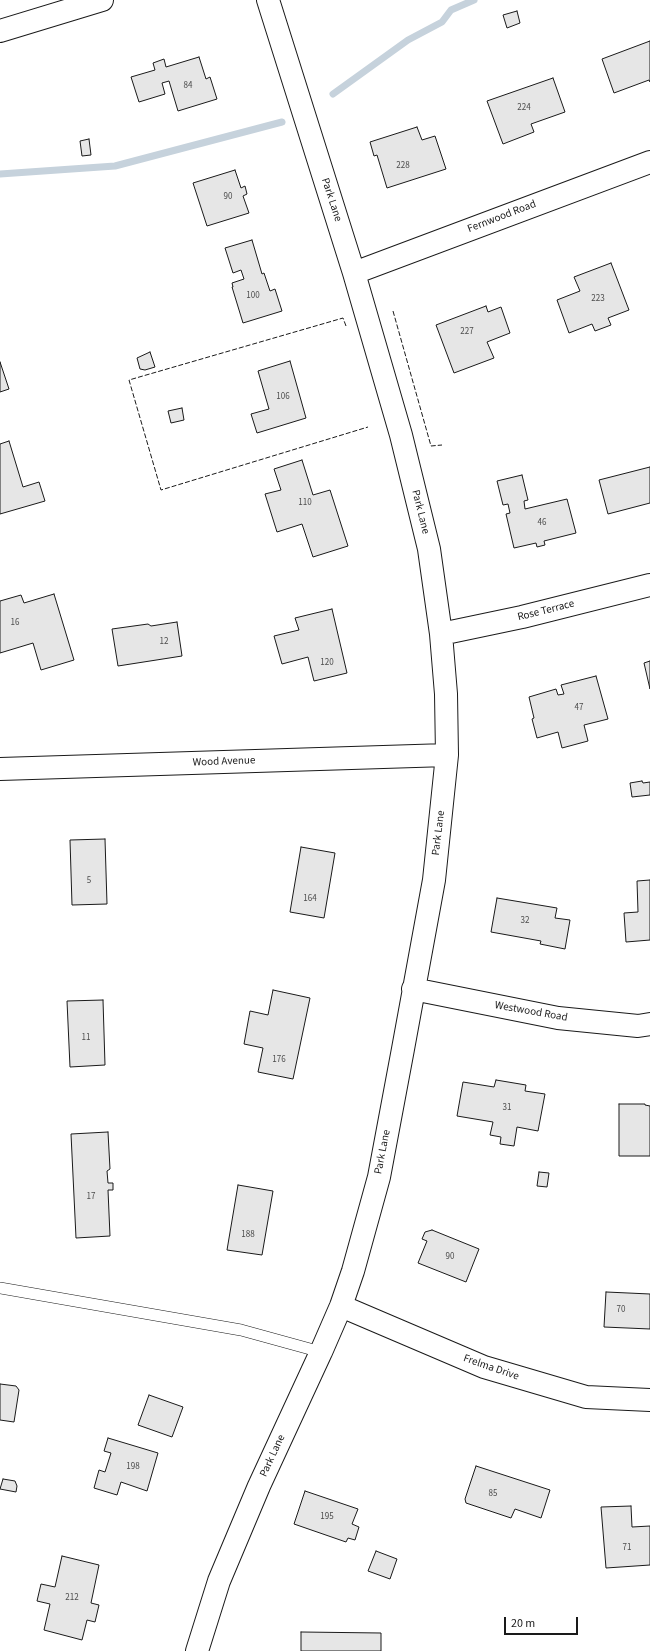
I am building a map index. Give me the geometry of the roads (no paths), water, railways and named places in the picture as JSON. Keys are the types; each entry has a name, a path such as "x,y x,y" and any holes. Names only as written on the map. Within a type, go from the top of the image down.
{"street":[{"path":"0,31 102,0"},
{"name":"Park Lane","path":"197,1651 219,1581 259,1486 341,1306 353,1271 379,1177 434,880 447,756 446,694 441,634 427,541 401,435 354,273 268,0"},
{"name":"Fernwood Road","path":"354,273 650,162"},
{"name":"Rose Terrace","path":"441,634 522,617 650,585"},
{"name":"Wood Avenue","path":"0,769 447,756"},
{"name":"Westwood Road","path":"413,989 558,1018 638,1026 650,1024"},
{"name":"Frelma Drive","path":"341,1306 484,1367 586,1397 650,1400"}],"lane":[{"path":"0,1288 241,1330 321,1352"}],"waterway":[{"path":"333,94 408,40 442,22 451,10 474,0"},
{"path":"0,174 115,166 282,122"}]}
